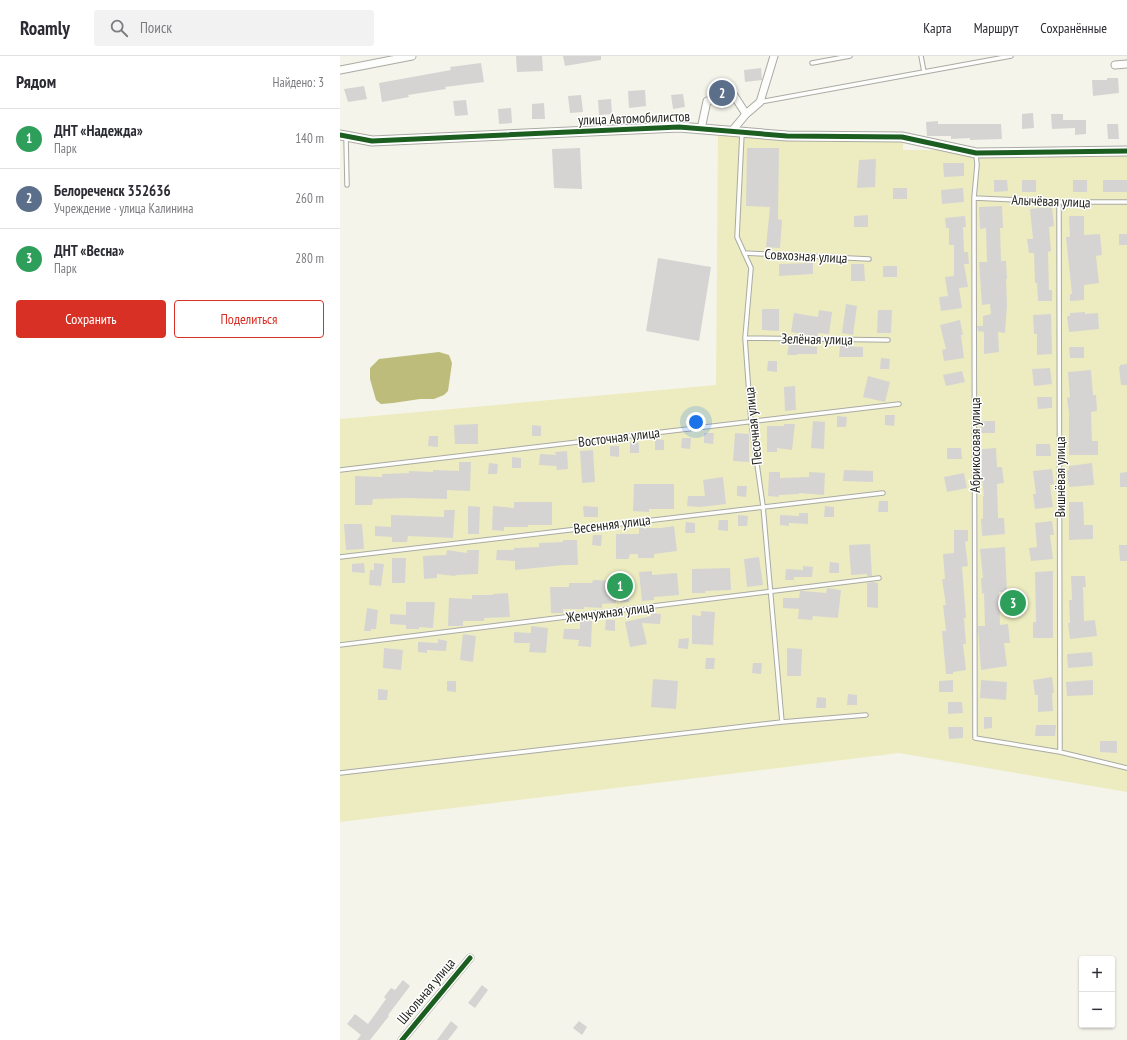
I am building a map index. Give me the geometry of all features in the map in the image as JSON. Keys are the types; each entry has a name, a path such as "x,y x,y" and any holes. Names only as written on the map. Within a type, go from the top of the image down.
{"street":[{"path":"340,70 412,56"},
{"path":"732,131 746,114 760,102 774,56"},
{"path":"1115,65 1127,64"},
{"path":"701,128 707,102 733,94 746,114"},
{"name":"улица Автомобилистов","path":"343,136 372,141 679,126 787,136 902,137 976,153 1127,151"},
{"name":"Школьная улица","path":"402,1040 470,958"}],"lane":[{"path":"812,63 850,56"},
{"path":"921,56 924,72"},
{"path":"760,102 1011,56"},
{"name":"Песочная улица","path":"742,132 737,238 751,268 745,338 751,422 763,506 782,722"},
{"path":"343,136 347,185"},
{"name":"Абрикосовая улица","path":"976,153 978,165 974,198 975,738 1060,752"},
{"name":"Алычёвая улица","path":"974,198 1059,202 1127,202"},
{"name":"Вишнёвая улица","path":"1059,202 1060,752"},
{"name":"Совхозная улица","path":"744,253 869,259"},
{"name":"Зелёная улица","path":"745,338 888,340"},
{"name":"Восточная улица","path":"340,470 899,404"},
{"name":"Весенняя улица","path":"340,557 763,506 884,493"},
{"name":"Жемчужная улица","path":"340,645 879,578"},
{"path":"340,773 782,722 866,715"},
{"path":"1060,752 1127,768"}],"green space":[{"path":"718,135 903,141 903,150 1127,149 1127,792 899,753 340,822 340,419 716,385"}],"shaded area":[{"path":"439,352 449,355 452,363 448,391 444,395 434,399 420,399 381,404 376,400 370,379 370,368 379,359"}],"building":[{"path":"516,56 542,56 543,71 517,72"},
{"path":"563,56 601,56 601,60 565,66"},
{"path":"481,63 484,82 445,87 446,89 408,95 409,97 382,102 379,83 451,70 450,67"},
{"path":"761,68 762,80 745,82 744,70"},
{"path":"1107,78 1118,78 1119,93 1093,96 1092,80 1107,80"},
{"path":"364,86 367,99 348,102 344,89"},
{"path":"645,90 646,106 629,108 628,91"},
{"path":"683,94 685,107 673,109 671,95"},
{"path":"581,95 583,112 570,113 568,96"},
{"path":"611,99 612,114 599,115 598,100"},
{"path":"466,100 468,115 455,116 453,101"},
{"path":"544,103 545,119 532,119 532,104"},
{"path":"511,108 512,123 499,124 498,109"},
{"path":"1033,113 1034,128 1022,129 1022,114"},
{"path":"1051,114 1063,114 1063,120 1086,120 1086,134 1075,135 1075,128 1052,129"},
{"path":"938,121 938,124 1001,124 1002,139 970,140 970,138 951,139 951,136 927,136 926,122"},
{"path":"1107,124 1118,124 1119,139 1108,139"},
{"path":"580,148 582,189 554,188 552,149"},
{"path":"747,148 779,148 778,219 782,220 780,248 766,247 770,207 746,206"},
{"path":"876,159 875,187 857,188 859,160"},
{"path":"943,163 964,163 964,176 944,177"},
{"path":"994,180 1007,180 1008,191 994,192"},
{"path":"1022,180 1036,180 1036,192 1022,192"},
{"path":"1073,180 1087,180 1087,192 1073,192"},
{"path":"1103,180 1127,180 1127,192 1103,192"},
{"path":"893,188 907,188 907,199 893,199"},
{"path":"963,188 964,202 942,204 941,190"},
{"path":"1002,206 1003,228 1000,228 1001,261 1006,261 1007,279 1005,333 998,332 999,352 984,354 984,332 978,331 977,326 983,326 983,316 991,314 990,304 982,305 979,262 987,262 986,228 980,229 979,207"},
{"path":"1052,207 1054,226 1049,227 1051,251 1048,252 1049,290 1052,290 1052,301 1038,301 1037,283 1035,283 1034,253 1029,253 1027,239 1033,239 1030,209"},
{"path":"868,215 868,227 854,227 854,216"},
{"path":"965,216 966,227 963,227 964,252 968,252 969,264 964,264 968,287 959,288 962,308 941,311 939,297 948,296 945,277 954,276 954,245 949,245 949,228 946,228 945,218"},
{"path":"1069,216 1084,216 1084,235 1100,234 1102,255 1096,256 1099,283 1084,285 1084,300 1070,301 1070,294 1072,294 1066,237 1070,237"},
{"path":"1119,234 1127,234 1127,245 1119,245"},
{"path":"658,258 711,267 699,341 646,331"},
{"path":"813,263 813,274 779,276 779,264"},
{"path":"851,264 864,264 865,281 851,281"},
{"path":"883,266 897,266 897,277 883,277"},
{"path":"846,304 857,306 853,335 842,333"},
{"path":"762,309 779,309 779,331 762,330"},
{"path":"819,310 832,312 829,334 818,333 818,336 814,336 791,332 794,313 818,317"},
{"path":"878,310 892,310 891,333 877,333"},
{"path":"1085,312 1085,314 1098,313 1099,329 1069,332 1067,316 1070,316 1070,313"},
{"path":"1051,314 1052,354 1037,355 1037,334 1034,334 1033,315"},
{"path":"960,320 963,335 961,335 964,358 944,361 942,350 946,349 940,325"},
{"path":"789,344 817,347 817,354 787,355"},
{"path":"840,346 863,347 863,357 839,357"},
{"path":"1069,347 1084,347 1084,358 1070,358"},
{"path":"881,358 890,359 889,369 880,369"},
{"path":"768,361 777,361 777,372 767,371"},
{"path":"1127,364 1127,385 1121,385 1119,367 1120,365"},
{"path":"1050,368 1052,384 1034,386 1032,369"},
{"path":"1091,370 1093,395 1096,395 1097,411 1091,412 1092,441 1098,441 1098,455 1069,455 1069,413 1067,398 1070,397 1068,372"},
{"path":"962,371 965,382 946,386 943,375"},
{"path":"868,376 890,382 885,402 863,397"},
{"path":"795,386 796,410 785,411 784,387"},
{"path":"1037,397 1052,397 1052,408 1038,409"},
{"path":"885,415 895,415 894,426 885,425"},
{"path":"837,416 847,417 846,427 837,427"},
{"path":"813,421 825,422 824,449 811,448"},
{"path":"980,421 995,421 995,433 981,433"},
{"path":"478,424 478,444 455,444 454,425"},
{"path":"784,424 795,424 792,450 777,448 777,452 767,452 767,426 784,426"},
{"path":"532,425 541,426 541,436 532,436"},
{"path":"704,433 714,433 713,444 704,443"},
{"path":"735,433 749,434 749,462 733,461"},
{"path":"429,436 438,436 438,447 428,446"},
{"path":"682,438 691,438 690,449 681,448"},
{"path":"655,439 664,440 664,450 655,450"},
{"path":"630,442 639,443 639,453 630,453"},
{"path":"1036,444 1050,444 1051,456 1036,456"},
{"path":"610,446 619,446 619,457 610,456"},
{"path":"947,448 961,448 962,459 947,459"},
{"path":"996,448 997,467 1002,467 1004,483 997,484 998,518 1004,518 1005,534 982,536 981,519 983,519 984,496 981,469 982,449"},
{"path":"593,450 595,482 582,483 580,451"},
{"path":"567,451 568,469 557,470 556,466 539,465 540,454 556,455 555,452"},
{"path":"512,457 521,458 521,468 512,468"},
{"path":"459,462 471,462 470,491 447,490 447,499 373,499 372,505 355,505 355,476 382,477 382,474 409,473 409,471 459,471"},
{"path":"489,463 498,464 497,474 488,474"},
{"path":"1092,463 1094,485 1069,487 1067,471 1069,470 1069,466"},
{"path":"1052,469 1054,484 1050,485 1053,507 1035,509 1033,494 1036,494 1033,471"},
{"path":"844,470 873,471 873,482 843,481"},
{"path":"769,472 780,472 780,478 809,477 809,472 825,473 824,495 799,493 779,495 779,497 768,496"},
{"path":"1127,472 1127,487 1120,487 1120,473"},
{"path":"964,473 967,488 947,492 944,477"},
{"path":"723,477 726,504 700,507 687,506 688,496 705,496 703,480"},
{"path":"634,484 674,484 674,509 649,509 649,512 633,511"},
{"path":"737,486 747,486 746,497 737,496"},
{"path":"879,501 888,501 888,512 878,512"},
{"path":"514,502 552,502 552,525 504,527 504,531 492,530 493,506 514,508"},
{"path":"1069,502 1083,502 1084,525 1093,525 1093,539 1069,540"},
{"path":"468,506 480,507 479,534 468,534"},
{"path":"583,506 598,507 598,517 584,517"},
{"path":"825,506 834,507 834,517 824,517"},
{"path":"444,510 455,510 453,538 408,536 407,542 392,542 392,537 375,536 375,526 391,527 391,515 444,517"},
{"path":"799,513 808,513 808,524 789,523 789,526 780,525 780,515 799,516"},
{"path":"738,515 748,516 747,526 738,526"},
{"path":"719,520 728,520 728,531 718,530"},
{"path":"1052,521 1054,535 1050,535 1053,559 1031,561 1029,548 1037,547 1035,523"},
{"path":"686,522 695,523 695,533 685,533"},
{"path":"344,524 362,524 364,549 346,550"},
{"path":"674,526 677,551 654,554 654,558 638,558 638,554 630,554 628,559 616,559 616,534 639,534 639,528 661,528"},
{"path":"954,530 968,530 968,541 965,542 968,566 962,567 966,618 964,618 966,644 963,644 966,670 953,672 953,674 946,674 942,631 946,631 943,605 946,605 942,579 945,579 943,554 954,553"},
{"path":"593,535 602,535 601,546 592,545"},
{"path":"563,540 577,540 578,565 515,570 515,561 496,560 497,550 514,550 514,548 539,547 539,543 563,542"},
{"path":"870,544 872,576 867,576 867,574 851,575 849,545"},
{"path":"1119,545 1127,545 1127,561 1120,561"},
{"path":"1005,547 1007,592 999,592 1000,625 1008,624 1010,643 1004,643 1007,666 981,670 978,626 985,626 980,549"},
{"path":"447,550 467,553 467,550 479,550 478,574 455,576 437,574 437,578 424,579 423,556 446,555"},
{"path":"759,557 763,585 747,587 744,559"},
{"path":"392,558 406,558 405,583 392,583"},
{"path":"830,562 839,563 839,573 829,573"},
{"path":"364,563 365,573 352,572 352,564"},
{"path":"374,563 384,564 381,586 369,585 370,570 374,570"},
{"path":"803,566 813,567 812,577 794,577 794,580 785,580 786,569 803,570"},
{"path":"730,568 731,590 692,593 692,569"},
{"path":"652,571 652,575 677,573 679,595 654,597 654,600 642,601 639,572"},
{"path":"1053,571 1053,638 1033,638 1033,622 1036,622 1035,572"},
{"path":"617,576 629,577 629,602 620,602 617,590 616,603 602,604 602,608 584,607 584,609 563,609 563,613 551,613 550,587 569,587 569,583 592,583 593,580 617,581"},
{"path":"1071,576 1085,576 1086,587 1083,587 1084,621 1095,620 1097,636 1070,639 1068,623 1070,623 1069,600 1072,600"},
{"path":"867,583 878,583 878,608 867,607"},
{"path":"827,588 841,590 838,618 813,616 812,620 798,619 799,609 783,608 783,598 799,598 800,591 826,593"},
{"path":"508,593 510,617 484,618 484,621 463,621 463,626 448,626 449,598 472,599 472,595"},
{"path":"406,602 435,602 433,628 419,627 419,629 406,629 406,625 390,624 390,614 406,615"},
{"path":"367,608 378,610 376,629 371,629 371,631 364,631"},
{"path":"701,611 715,612 713,645 692,644 692,615 701,616"},
{"path":"651,613 661,614 660,624 642,623 647,644 630,647 625,622 651,616"},
{"path":"580,620 592,621 591,647 578,646 579,640 563,639 564,629 580,629"},
{"path":"606,620 615,620 615,631 605,630"},
{"path":"531,626 548,628 546,653 529,652 530,643 514,643 514,632 531,633"},
{"path":"463,634 476,636 473,662 460,660"},
{"path":"689,638 688,649 678,648 679,639"},
{"path":"438,639 447,641 446,651 427,650 427,653 418,652 418,642 438,643"},
{"path":"384,648 403,650 401,670 383,668"},
{"path":"787,648 802,649 801,676 787,676"},
{"path":"1092,652 1093,666 1068,668 1067,654"},
{"path":"706,658 715,658 714,669 705,669"},
{"path":"753,663 762,663 761,674 752,673"},
{"path":"1052,677 1054,693 1052,693 1053,711 1038,712 1038,695 1035,695 1033,680"},
{"path":"653,679 678,681 676,709 651,707"},
{"path":"953,680 953,692 939,692 939,681"},
{"path":"981,680 1007,682 1006,700 980,698"},
{"path":"1093,680 1093,695 1067,696 1066,682"},
{"path":"447,681 456,681 456,692 447,691"},
{"path":"378,689 388,690 387,700 378,700"},
{"path":"848,694 857,695 857,705 847,705"},
{"path":"817,697 826,698 826,708 816,708"},
{"path":"948,702 962,702 963,713 948,714"},
{"path":"984,717 992,717 992,728 984,729"},
{"path":"1036,725 1056,725 1055,736 1035,736"},
{"path":"948,727 963,727 963,738 949,739"},
{"path":"1100,741 1117,741 1117,753 1100,752"},
{"path":"403,980 410,986 388,1015 389,1016 370,1040 357,1040 361,1035 347,1024 355,1014 368,1024 386,999 384,997 391,988 395,990"},
{"path":"482,985 488,990 475,1008 468,1003"},
{"path":"451,1021 458,1027 448,1040 437,1040"},
{"path":"579,1021 587,1027 582,1035 573,1028"}],"cycle path":[{"path":"340,135 372,141 679,127 787,136 902,137 976,153 1127,151"},
{"path":"402,1040 470,958"}],"place":[{"name":"Белореченск 352636","path":"722,93"},
{"name":"ДНТ «Надежда»","path":"620,586"},
{"name":"ДНТ «Весна»","path":"1013,603"}]}
